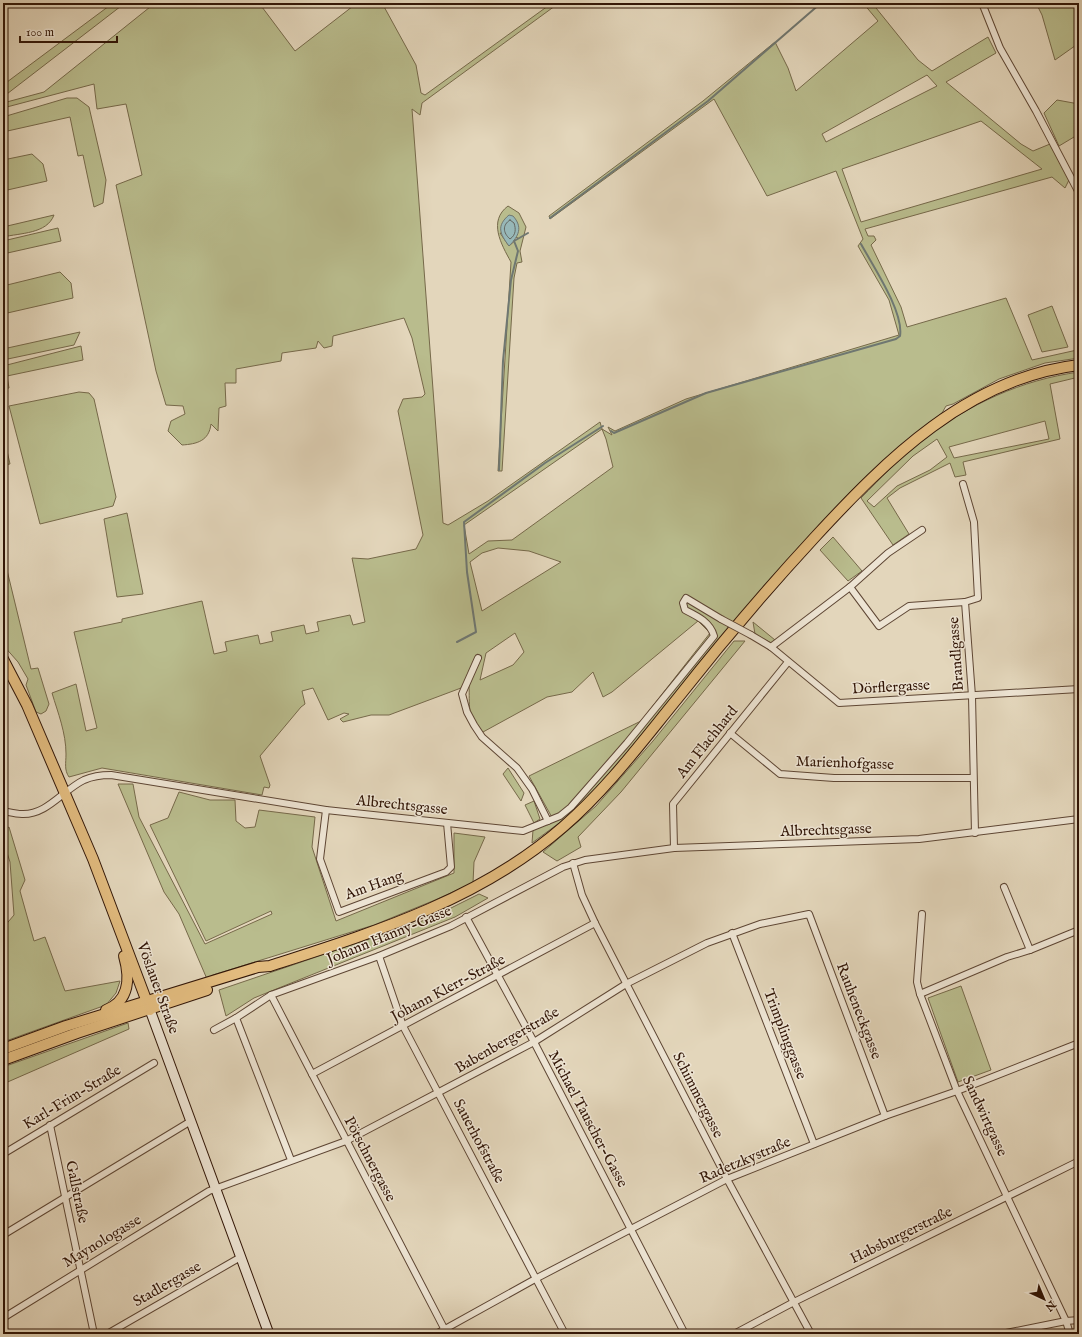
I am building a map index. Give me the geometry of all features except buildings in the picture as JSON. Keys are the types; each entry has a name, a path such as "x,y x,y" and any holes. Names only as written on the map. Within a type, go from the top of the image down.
{"main road":[{"path":"3,1060 258,967 270,966 370,933 436,907 487,881 529,854 566,825 598,794 784,570 846,504 899,453 935,424 982,395 1016,380 1052,370 1079,365"},
{"name":"Vöslauer Straße","path":"3,660 27,705 93,859 148,1006"},
{"path":"66,1026 79,1019 110,1008 118,1003 124,995 129,977 123,953 123,938"},
{"path":"3,1049 66,1026 148,1006"}],"street":[{"path":"982,3 1000,48 1036,111 1079,194"},
{"name":"Brandlgasse","path":"963,484 974,522 978,598 965,602 972,696 975,833"},
{"path":"771,647 850,587 888,553 922,530"},
{"path":"850,587 879,626 909,606 965,602"},
{"name":"Albrechtsgasse","path":"3,811 22,814 33,812 54,802 84,780 100,775 111,775 326,810 523,831 560,816 571,807 592,784 714,636 712,628 701,618 685,610 683,603 686,598 721,619"},
{"name":"Dörflergasse","path":"721,619 771,647 839,702 972,696 1079,689"},
{"path":"478,658 462,694 467,712 482,737 517,768 532,789 548,821"},
{"name":"Am Flachhard","path":"674,848 673,804 788,662"},
{"name":"Marienhofgasse","path":"730,733 780,774 834,778 973,778"},
{"name":"Am Hang","path":"326,810 320,859 339,912 446,872 451,867 447,823"},
{"name":"Albrechtsgasse","path":"573,863 674,848 919,839 1079,819"},
{"name":"Johann Hanny-Gasse","path":"214,1030 236,1018 271,995 379,956 451,926 573,863"},
{"name":"Schimmergasse","path":"573,863 582,895 595,923 727,1179 812,1334"},
{"path":"1004,887 1030,950"},
{"name":"Babenbergerstraße","path":"216,1188 346,1141 439,1094 534,1042 626,984 707,943 760,924 809,914"},
{"name":"Rauheneckgasse","path":"809,914 885,1116"},
{"name":"Sandwirtgasse","path":"922,914 917,982 920,994 957,1091 1066,1320 1070,1334"},
{"name":"Michael Tauscher-Gasse","path":"466,917 534,1042 685,1334"},
{"name":"Johann Klerr-Straße","path":"312,1074 595,923"},
{"path":"920,994 1007,957 1030,950 1079,930"},
{"name":"Trimplinggasse","path":"732,933 814,1144"},
{"name":"Sauerhofstraße","path":"379,956 403,1026 537,1278 565,1334"},
{"name":"Pötschnergasse","path":"271,995 446,1332"},
{"name":"Vöslauer Straße","path":"148,1006 216,1188 239,1258 269,1334"},
{"path":"236,1018 292,1160"},
{"name":"Radetzkystraße","path":"436,1334 446,1332 537,1278 727,1179 885,1116 957,1091 1079,1043"},
{"name":"Karl-Frim-Straße","path":"3,1154 154,1064"},
{"path":"3,1235 191,1121"},
{"name":"Gallstraße","path":"50,1125 64,1198 94,1334"},
{"name":"Habsburgerstraße","path":"734,1334 794,1302 963,1220 1007,1195 1079,1161"},
{"name":"Maynologasse","path":"3,1318 80,1269 216,1188"},
{"name":"Stadlergasse","path":"107,1334 239,1258"},
{"path":"1001,1334 1066,1320 1079,1320"}],"green space":[{"path":"113,3 125,3 3,97 3,85"},
{"path":"155,3 259,3 295,51 357,3 382,3 416,65 421,93 425,95 552,3 559,3 422,103 420,115 412,109 443,523 448,525 488,501 600,422 602,429 612,435 608,427 615,431 686,399 899,335 889,300 858,246 863,239 836,171 767,196 714,99 550,219 549,216 703,101 775,42 788,68 796,91 878,21 863,3 872,3 918,60 932,71 988,37 996,53 946,82 1021,144 1033,151 1050,144 1069,180 1065,188 1052,177 865,229 868,236 874,236 876,240 871,245 901,307 907,327 1006,298 1032,360 1077,350 1079,350 1079,358 1045,363 999,379 953,404 946,406 942,413 895,451 853,489 769,580 601,784 570,815 532,843 533,830 554,821 529,776 641,721 710,633 698,621 612,692 603,697 593,672 572,692 547,697 483,732 471,716 469,705 469,685 389,715 371,715 343,722 340,719 349,714 344,713 328,720 313,688 302,691 305,704 260,756 270,785 269,788 264,787 262,795 102,768 69,777 66,769 66,746 63,731 52,693 76,684 86,731 97,728 74,632 122,622 122,619 202,601 214,654 227,651 225,642 258,635 260,644 273,641 271,632 304,625 306,634 319,631 317,622 350,615 353,625 365,622 352,558 368,559 416,549 423,535 398,411 403,399 422,397 425,394 412,338 404,318 333,336 332,346 324,348 318,341 316,348 282,353 281,361 236,369 236,383 225,383 226,406 219,408 218,431 211,424 210,430 205,438 193,444 182,445 168,431 171,421 185,414 183,406 166,405 156,371 116,185 142,175 126,104 97,109 94,84 3,108 3,103 44,92","holes":["927,75 937,86 826,142 822,134","981,121 1042,169 861,222 842,169","602,429 613,467 512,540 488,541 469,554 464,525","498,548 529,551 561,562 482,611 470,562 482,553","515,633 524,652 513,665 480,680 486,653"]},
{"path":"1036,3 1079,3 1079,43 1055,60 1042,15"},
{"path":"67,98 77,98 89,107 106,180 103,203 94,207 83,155 78,156 70,117 3,132 3,117"},
{"path":"1057,100 1079,104 1079,134 1059,146 1044,113"},
{"path":"32,154 43,164 47,181 3,191 3,160"},
{"path":"508,206 519,213 526,227 520,251 522,262 517,263 514,278 502,471 498,471 511,262 498,233 499,219 502,212","holes":["500,233 518,238 509,246"]},
{"path":"54,215 45,226 39,229 32,232 3,237 3,227"},
{"path":"58,228 61,241 3,254 3,241"},
{"path":"60,272 71,283 73,298 3,314 3,286"},
{"path":"1052,306 1068,347 1042,352 1028,315"},
{"path":"80,332 74,345 3,360 3,349"},
{"path":"81,346 83,360 7,376 9,388 3,389 3,366"},
{"path":"1079,372 1079,377 1050,384 1060,439 963,462 966,475 955,477 950,463 900,488 887,498 909,534 893,545 861,498 891,467 923,439 959,415 997,395 1017,387","holes":["1045,421 1049,439 954,458 949,447","937,439 947,457 930,470 897,486 874,507 867,501 913,456"]},
{"path":"79,392 89,393 94,399 116,497 113,506 40,524 9,406"},
{"path":"3,433 10,464 3,465"},
{"path":"127,513 143,594 117,597 104,519"},
{"path":"833,537 862,571 848,581 820,550"},
{"path":"6,566 31,669 38,668 49,704 46,711 41,714 36,712 26,685 28,679 18,662 3,645 3,567"},
{"path":"753,622 775,640 771,643 755,634"},
{"path":"734,641 745,641 621,792 578,837 581,847 557,861 543,852 596,806 653,741"},
{"path":"508,768 524,793 521,801 503,774"},
{"path":"118,784 133,784 139,817 205,944 272,914 271,911 206,941 150,825 168,818 179,792 210,800 235,800 236,821 245,828 255,827 259,810 315,817 312,847 336,921 454,873 454,833 485,837 474,862 473,883 374,925 213,975 207,979 179,914 164,892"},
{"path":"534,801 540,819 534,823 525,805"},
{"path":"9,827 25,880 20,891 34,941 45,937 65,991 120,981 116,993 106,1005 3,1042 3,928 14,915 10,862 3,840 3,831"},
{"path":"479,894 488,898 455,917 254,998 226,1016 219,990 431,918"},
{"path":"961,986 991,1070 958,1082 928,998"},
{"path":"128,1023 129,1029 3,1084 3,1067"}],"water":[{"path":"509,215 513,216 519,228 515,239 509,246 503,238 501,226"}],"waterway":[{"path":"550,218 708,101 821,3"},
{"path":"499,470 503,361 511,280 518,251 514,241 528,233"},
{"path":"611,431 614,433 706,393 896,339 900,336 900,326 893,302 861,244"},
{"path":"457,642 476,632 467,572 464,522 545,463 603,426"}]}
